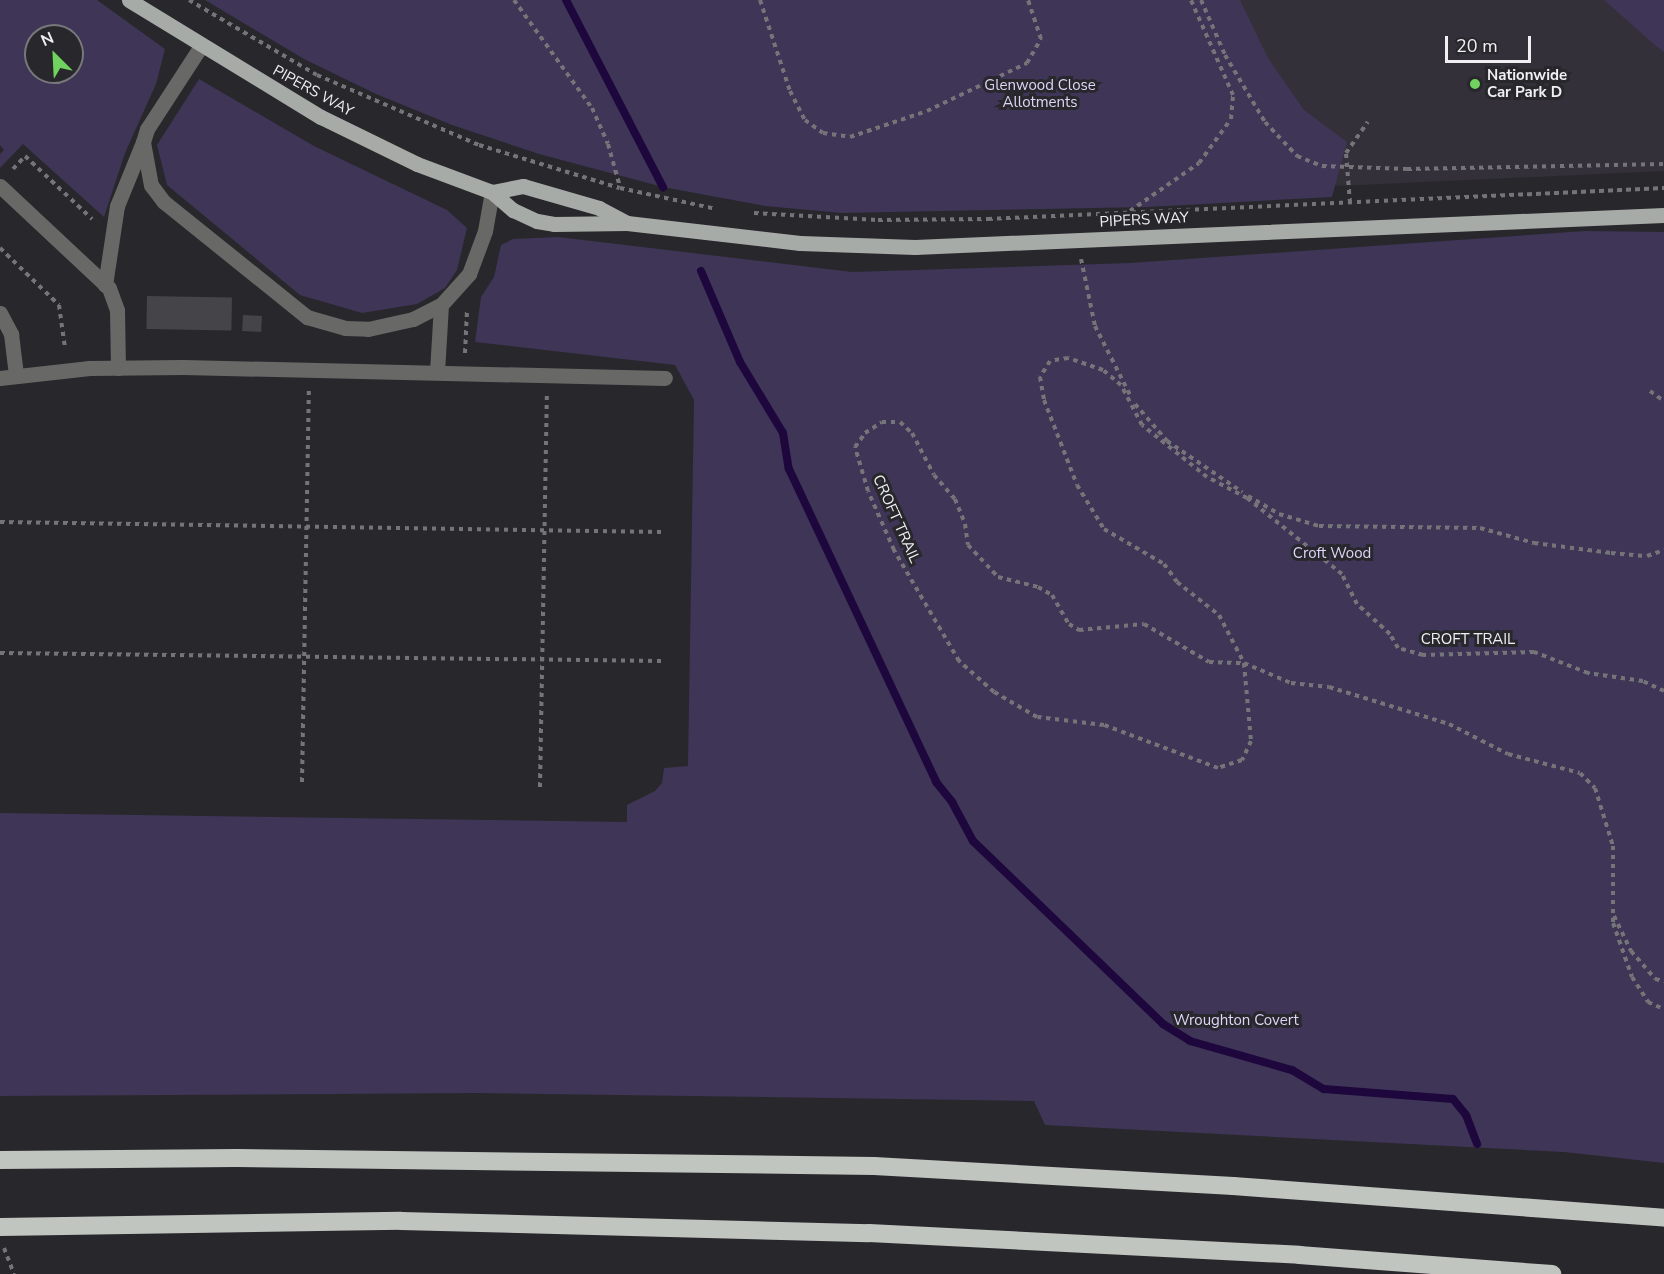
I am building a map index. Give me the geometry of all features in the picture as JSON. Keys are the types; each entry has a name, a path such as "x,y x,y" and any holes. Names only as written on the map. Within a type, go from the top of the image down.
{"highway":[{"path":"0,1160 237,1158 874,1166 1245,1187 1664,1218"},
{"path":"0,1227 401,1221 869,1233 1287,1254 1552,1274"}],"main road":[{"name":"PIPERS WAY","path":"129,0 201,46 321,117 417,164 492,192 513,210 537,221 582,226 627,223 858,246 1080,241 1664,215"},
{"name":"PIPERS WAY","path":"492,192 523,186 599,208 627,223"}],"lane":[{"path":"105,285 111,237 123,185 155,112 201,46"},
{"path":"142,142 146,169 157,195 307,317 345,328 368,329 413,319 441,305 472,267 485,231 492,192"},
{"path":"0,186 105,285 117,310 118,368"},
{"path":"437,372 441,305"},
{"path":"0,313 11,334 16,375"},
{"path":"0,378 118,368 548,374 665,378"}],"path":[{"path":"189,0 318,75 375,102 479,145 620,188 728,210"},
{"path":"514,0 592,108 608,144 620,188"},
{"path":"760,0 799,109 814,127 836,137 850,137 898,122 1027,63 1040,48 1041,39 1028,0"},
{"path":"1129,212 1199,163 1231,118 1233,94 1191,0"},
{"path":"1201,0 1236,75 1275,135 1308,161 1348,170 1664,164"},
{"path":"1350,203 1346,153 1368,122"},
{"path":"11,171 26,156 111,237"},
{"path":"750,213 878,220 1129,212 1664,188"},
{"path":"1079,214 1080,241 1095,326 1144,418 1204,469 1279,514 1319,526 1470,527 1534,543 1611,553 1647,556 1664,550"},
{"path":"0,248 59,305 65,348"},
{"path":"54,348 71,348"},
{"path":"438,353 477,354"},
{"name":"CROFT TRAIL","path":"1664,691 1643,681 1587,673 1534,652 1423,655 1398,648 1390,634 1357,604 1342,574 1247,498 1207,477 1151,433 1142,425 1120,385 1103,370 1068,358 1050,361 1040,377 1044,400 1077,485 1104,529 1164,564 1177,582 1219,615 1244,663 1251,741 1242,760 1218,768 1104,725 1037,717 994,692 959,661 894,550 868,491 855,447 865,433 882,422 900,422 912,433 934,475 955,500 965,524 968,545 986,569 998,577 1038,587 1052,595 1069,624 1079,630 1144,624 1209,662 1244,663 1292,683 1329,687 1449,724 1508,754 1580,773 1595,788 1613,846 1614,916 1631,951 1655,979 1664,981"},
{"path":"302,782 309,370"},
{"path":"540,787 548,374"},
{"path":"1650,391 1664,401"},
{"path":"0,522 663,532"},
{"path":"0,653 662,661"},
{"name":"CROFT TRAIL","path":"1613,846 1613,922 1632,977 1648,1002 1664,1010"},
{"path":"0,1236 14,1274"}],"shaded area":[{"name":"Nationwide Car Park D","path":"1196,0 1664,0 1664,171 1338,186 1294,167"}],"green space":[{"path":"0,0 97,0 165,49 156,84 125,153 104,217 23,144 0,168 0,154 4,150 0,145"},
{"name":"Glenwood Close Allotments","path":"205,0 1240,0 1268,58 1304,110 1347,142 1332,197 1148,207 842,213 765,206 663,187 539,154 452,125 376,94 304,59"},
{"path":"1604,0 1664,0 1664,52 1656,46"},
{"path":"199,79 314,146 447,210 467,228 457,270 445,288 417,304 362,313 300,295 167,185 157,145"},
{"name":"Croft Wood","path":"1585,231 1664,232 1664,1163 1564,1152 1045,1125 1034,1101 478,1093 0,1096 0,813 627,822 627,805 655,791 662,783 664,768 688,766 694,400 675,365 475,342 481,297 494,277 501,245 513,239 558,237 852,272 1130,263"}],"building":[{"path":"147,296 232,297 231,330 146,329"},
{"path":"243,315 262,316 261,332 242,331"}],"waterway":[{"path":"566,0 663,187"},
{"path":"701,271 740,362 783,433 789,469 936,782 952,802 973,841 1163,1024 1190,1041 1292,1070 1324,1089 1453,1099 1466,1115 1477,1144"}],"place":[{"name":"Nationwide Car Park D","path":"1475,84"}],"park label":[{"name":"Wroughton Covert","path":"1236,1021"}]}
